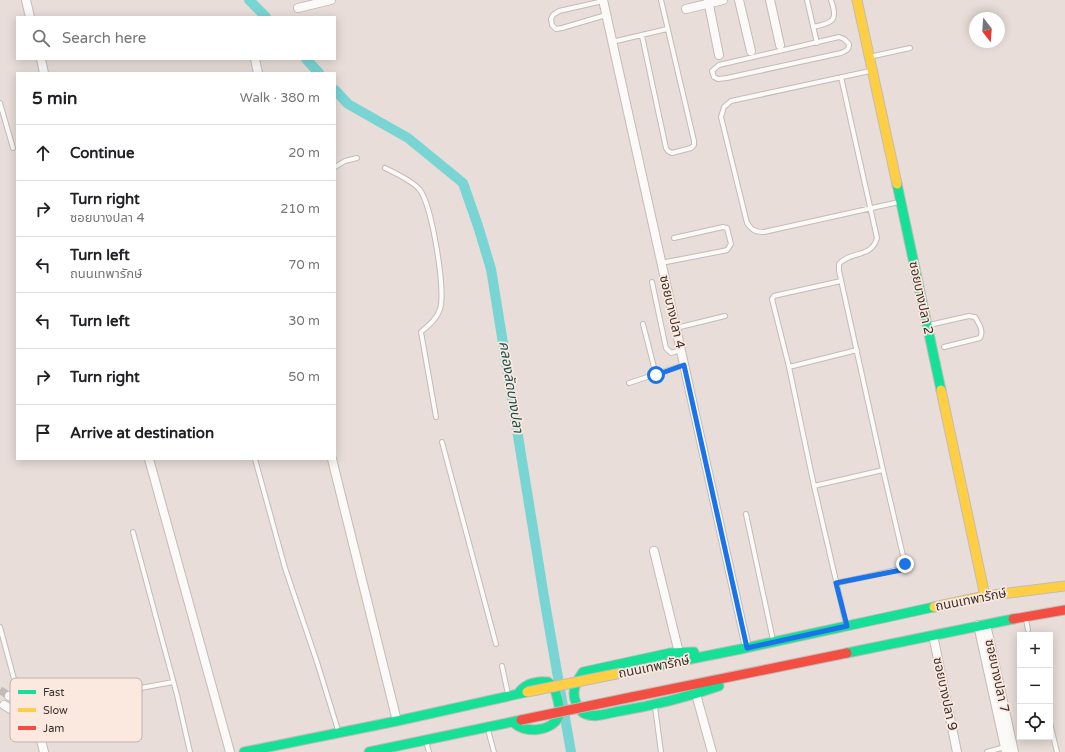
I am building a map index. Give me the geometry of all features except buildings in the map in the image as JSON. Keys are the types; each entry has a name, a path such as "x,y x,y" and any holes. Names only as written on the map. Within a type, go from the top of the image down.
{"main road":[{"name":"ซอยบางปลา 2","path":"857,0 985,596"},
{"name":"ถนนเทพารักษ์","path":"244,752 773,642 985,596 1065,586"},
{"name":"ถนนเทพารักษ์","path":"369,752 982,625 1065,610"},
{"path":"744,648 670,653 583,672 575,683 574,697 580,711 586,715 594,716 655,705 696,694 756,672"},
{"path":"517,721 519,728 526,730 550,726 556,721 560,712 554,688 548,682 525,685 522,687 522,693"}],"street":[{"path":"26,0 30,16"},
{"path":"298,8 331,0"},
{"name":"ซอยบางปลา 4","path":"603,0 681,350 744,648"},
{"path":"686,9 708,2 723,0"},
{"path":"739,0 751,51"},
{"path":"770,0 780,45"},
{"path":"708,2 719,55"},
{"path":"41,60 44,72"},
{"path":"255,60 258,72"},
{"path":"149,460 230,752"},
{"path":"332,460 397,721"},
{"path":"654,552 679,653"},
{"path":"982,625 1006,750"},
{"name":"ซอยบางปลา 7","path":"982,625 1014,752"},
{"name":"ซอยบางปลา 9","path":"933,635 957,752"},
{"path":"696,694 712,752"},
{"path":"4,705 10,709"},
{"path":"42,742 44,752"},
{"path":"417,742 419,752"}],"lane":[{"path":"603,0 559,11 553,15 551,19 552,25 556,28 562,28 606,16"},
{"path":"642,36 666,148 672,153 691,148 694,145 694,141 661,0"},
{"path":"807,0 817,42"},
{"path":"814,27 824,25 834,18 835,12 831,0"},
{"path":"612,42 667,29"},
{"path":"839,37 844,39 849,44 849,48 840,53 727,78 718,79 714,76 712,71 719,65 817,42 839,37"},
{"path":"869,57 910,48"},
{"path":"872,70 731,101 724,107 721,117 743,210 747,223 751,229 756,232 764,232 900,202"},
{"path":"836,583 901,570 905,564 841,281 839,264 842,260 868,251 875,245 877,238 841,77"},
{"path":"0,103 12,148"},
{"path":"336,166 357,158"},
{"path":"385,168 407,180 419,189 427,205 436,246 441,287 440,310 434,320 421,332 436,417"},
{"path":"662,263 727,250 731,244 727,228 723,227 674,238"},
{"path":"841,281 774,296 772,299 789,366 814,486 847,626"},
{"path":"652,282 666,348 671,353 681,350"},
{"path":"676,328 725,316"},
{"path":"926,326 969,316 975,317 981,329 982,334 980,338 944,347"},
{"path":"643,324 656,375"},
{"path":"789,366 857,350"},
{"path":"629,383 684,365"},
{"path":"442,442 496,644"},
{"path":"255,460 285,568 318,662 338,733"},
{"path":"814,486 883,470"},
{"path":"746,514 773,642"},
{"path":"133,532 190,752"},
{"path":"1025,617 1028,630"},
{"path":"0,627 14,678"},
{"path":"502,666 508,696"},
{"path":"142,688 173,682"},
{"path":"655,705 661,752"},
{"path":"488,727 494,752"},
{"path":"1053,735 1057,752"},
{"path":"426,741 429,752"},
{"path":"990,752 1006,750"}],"waterway":[{"name":"คลองลัดบางปลา","path":"249,0 265,16"},
{"name":"คลองลัดบางปลา","path":"307,60 318,72"},
{"name":"คลองลัดบางปลา","path":"336,91 348,104 408,138 463,183 491,269 545,603 571,752"}],"tunnel":[{"path":"0,690 9,696"}],"traffic: fast":[{"path":"897,184 941,390"},
{"path":"621,673 741,649 934,607"},
{"path":"847,653 1013,619"},
{"path":"694,652 670,653 583,672 578,679 574,691 576,703 583,713 592,716 668,701 719,686"},
{"path":"513,722 524,728 538,730 550,725 560,714 556,693 554,688 548,682 539,682 527,685 518,694"},
{"path":"244,752 397,721 527,692"},
{"path":"369,752 521,720"}],"traffic: slow":[{"path":"857,0 897,184"},
{"path":"941,390 985,596"},
{"path":"934,607 985,596 1065,586"},
{"path":"527,692 621,673"}],"traffic: jam":[{"path":"1013,619 1065,610"},
{"path":"632,697 847,653"},
{"path":"521,720 632,697"}],"route":[{"path":"656,375 684,365 747,648 847,626 836,583 901,570 905,564"}]}
